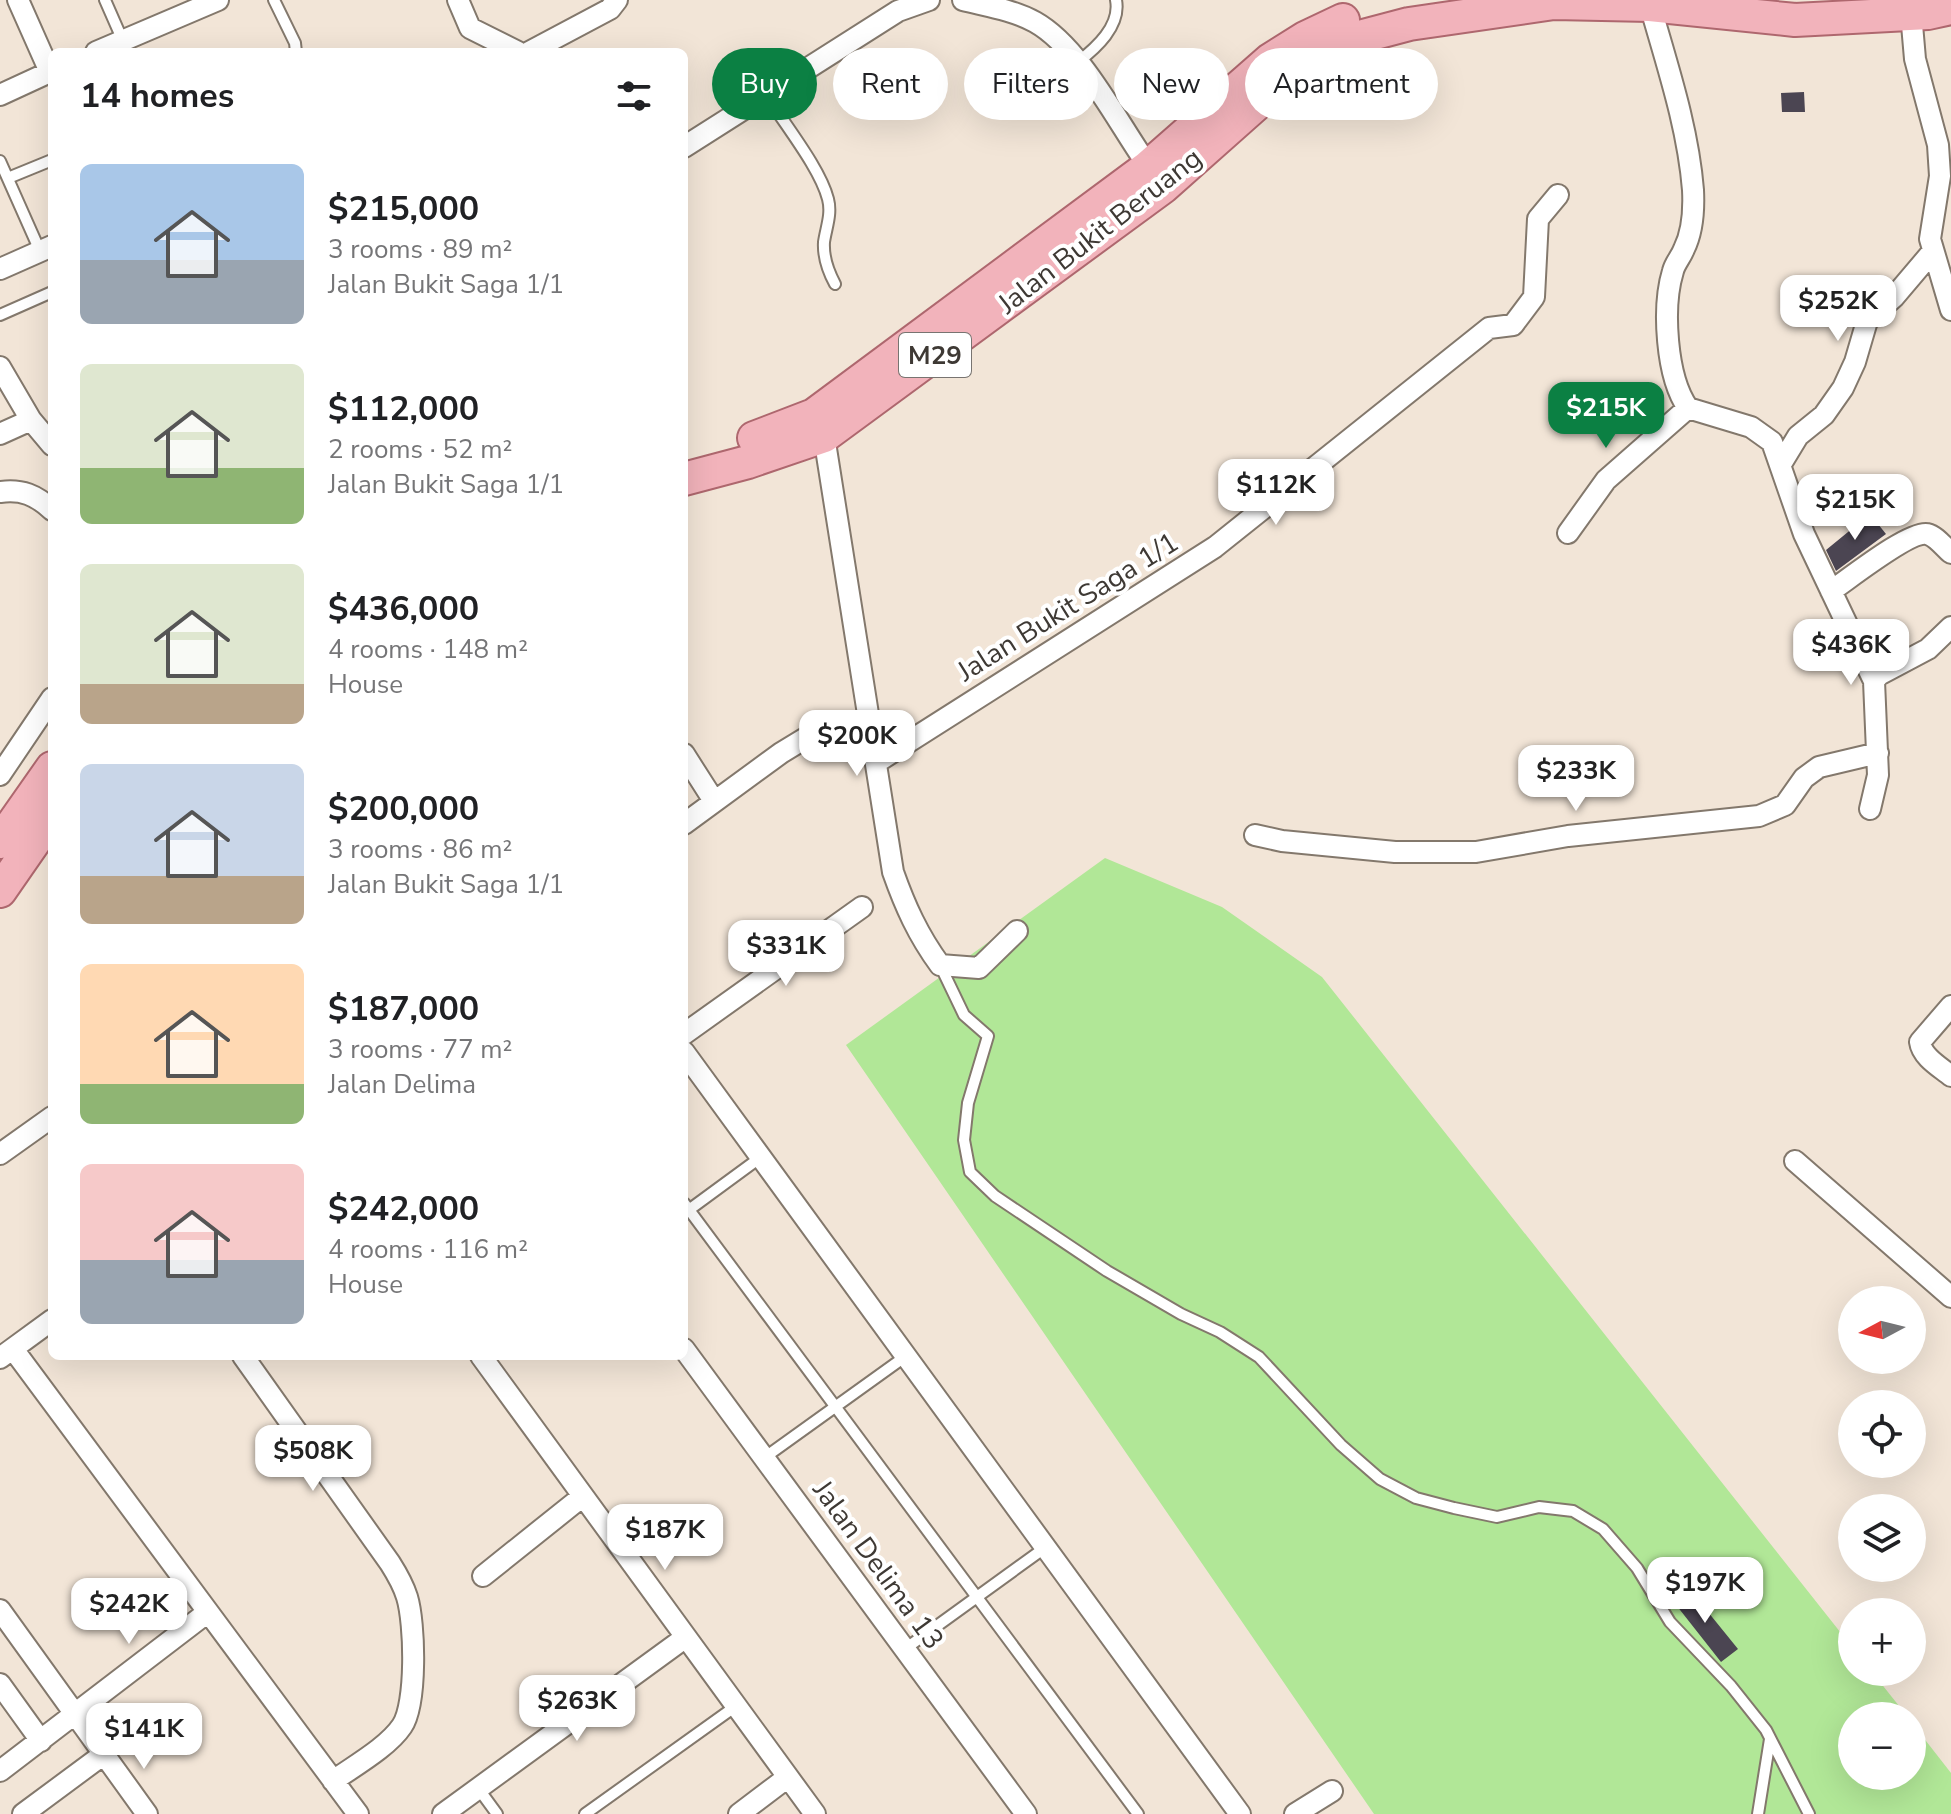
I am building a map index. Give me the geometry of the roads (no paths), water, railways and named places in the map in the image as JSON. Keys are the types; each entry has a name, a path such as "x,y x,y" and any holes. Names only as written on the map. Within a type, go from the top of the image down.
{"main road":[{"name":"Jalan Bukit Beruang","path":"688,456 744,442 814,415 1156,177 1270,60 1347,18 1417,2"},
{"name":"Jalan Bukit Beruang","path":"688,478 748,462 824,436 1287,77 1318,55 1356,38 1517,3 1650,5 1795,20 1951,8"},
{"path":"0,842 48,774"},
{"path":"0,891 48,822"}],"street":[{"path":"18,0 48,65"},
{"path":"458,0 470,28 510,48"},
{"path":"537,48 610,9 617,0"},
{"path":"817,64 898,11 929,0"},
{"path":"963,0 1014,13 1034,22 1054,35 1066,48"},
{"path":"106,48 207,2"},
{"path":"1650,5 1685,138 1693,189 1690,234 1674,268 1667,309 1677,387 1688,408 1751,427 1772,442 1804,534 1874,681 1878,775 1870,809"},
{"path":"1911,13 1915,59 1938,145 1940,176 1931,226 1933,251 1951,310"},
{"path":"0,95 48,72"},
{"path":"1098,91 1156,177"},
{"path":"688,145 728,120"},
{"name":"Jalan Bukit Saga 1/1","path":"877,762 1215,547 1489,328 1513,325 1534,297 1538,219 1558,195"},
{"path":"0,269 46,249"},
{"path":"1781,464 1798,436 1824,415 1843,388 1855,362 1867,321 1894,297 1933,251"},
{"path":"0,367 31,420 48,440"},
{"path":"1568,533 1606,480 1688,408"},
{"path":"0,434 31,420"},
{"path":"824,436 893,872 905,907 922,940 940,965 979,968 1017,931"},
{"path":"0,492 17,490 39,498 48,506"},
{"path":"1831,591 1895,546 1922,534 1931,535 1951,553"},
{"path":"1874,681 1879,675 1928,649 1951,627"},
{"path":"2,767 48,704"},
{"path":"688,821 804,739 870,726"},
{"path":"1255,835 1282,841 1395,852 1476,852 1568,836 1759,816 1785,805 1804,778 1819,767 1878,753"},
{"path":"688,760 714,801"},
{"path":"688,1031 862,907"},
{"path":"1951,1006 1920,1042 1920,1048 1951,1076"},
{"path":"688,1057 1240,1814"},
{"path":"0,1154 48,1120"},
{"path":"1795,1161 1951,1297"},
{"path":"48,1323 6,1354 208,1612 358,1814"},
{"name":"Jalan Delima 13","path":"688,1354 1026,1814"},
{"path":"246,1360 401,1579 412,1618 410,1708 404,1724 395,1735 333,1781"},
{"path":"484,1360 815,1814"},
{"path":"483,1576 583,1496"},
{"path":"0,1610 147,1814"},
{"path":"0,1771 208,1612"},
{"path":"443,1814 686,1637"},
{"path":"0,1684 41,1741"},
{"path":"23,1814 104,1754"},
{"path":"739,1814 788,1777"},
{"path":"1295,1814 1332,1791"}],"lane":[{"path":"105,0 123,41"},
{"path":"274,0 296,48"},
{"path":"1095,48 1118,8 1116,0"},
{"path":"783,120 821,179 829,200 830,215 824,246 826,266 835,284"},
{"path":"0,161 46,249"},
{"path":"8,178 48,162"},
{"path":"0,315 48,294"},
{"path":"940,965 964,1015 988,1036 968,1103 964,1140 970,1172 995,1196 1107,1271 1181,1314 1220,1332 1259,1357 1341,1445 1380,1479 1416,1498 1454,1508 1497,1517 1539,1507 1573,1511 1603,1529 1637,1568 1670,1622 1731,1686 1770,1739 1809,1814"},
{"path":"688,1208 761,1157"},
{"path":"688,1212 1138,1814"},
{"path":"764,1458 906,1356"},
{"path":"905,1649 1046,1547"},
{"path":"585,1814 736,1706"},
{"path":"1758,1814 1770,1739"},
{"path":"478,1788 497,1814"}]}
